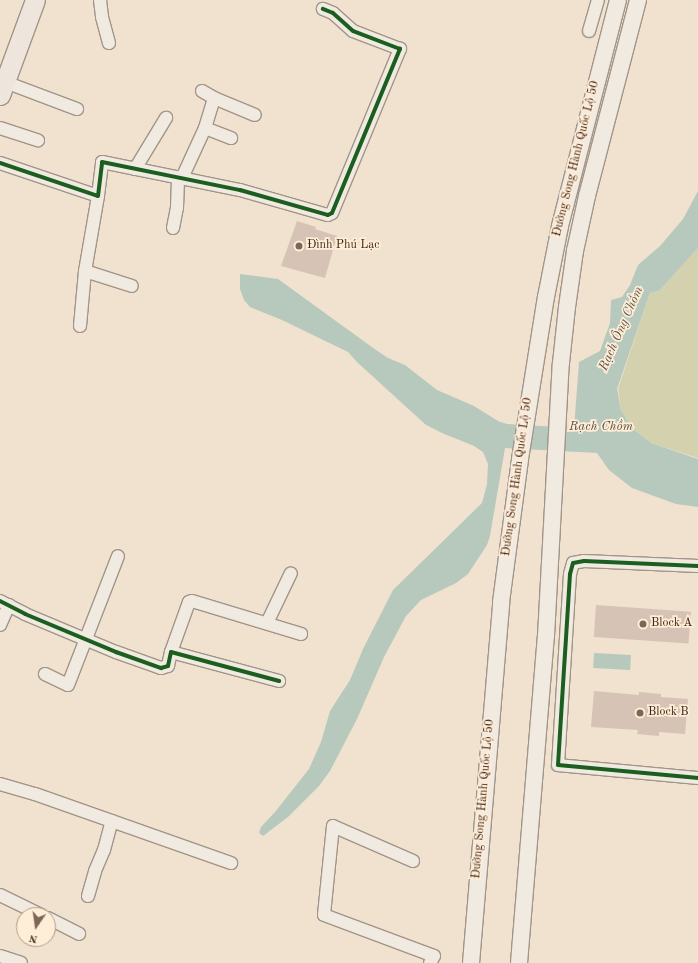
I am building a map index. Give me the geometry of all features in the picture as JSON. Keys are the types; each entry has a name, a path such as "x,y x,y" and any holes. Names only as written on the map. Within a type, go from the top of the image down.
{"highway":[{"path":"2,88 35,0"}],"main road":[{"name":"Đường Song Hành Quốc Lộ 50","path":"471,963 500,610 525,424 546,297 560,226 618,0"},
{"name":"Đường Song Hành Quốc Lộ 50","path":"519,963 546,636 555,462 565,321 578,237 587,196 638,0"}],"street":[{"path":"100,0 102,17 109,43"},
{"path":"589,31 598,0"},
{"path":"80,326 85,271 98,196 102,162 240,190 328,215 332,213 400,49 353,31 333,13 323,9"},
{"path":"2,88 77,109"},
{"path":"202,91 214,98 255,115"},
{"path":"172,228 178,208 180,178 205,128 214,98"},
{"path":"135,169 166,118"},
{"path":"0,128 38,140"},
{"path":"205,128 231,138"},
{"path":"0,163 98,196"},
{"path":"85,271 132,286"},
{"path":"45,674 68,685 118,556"},
{"path":"698,566 584,561 573,563 570,574 558,765 698,778"},
{"path":"267,623 291,573"},
{"path":"0,625 4,603 25,614 86,638 116,652 161,668 168,666 171,652 189,602 192,601 301,634"},
{"path":"171,652 279,681"},
{"path":"0,784 35,794 231,863"},
{"path":"88,896 95,871 104,850 112,821"},
{"path":"413,861 333,826 324,915 434,956 430,963"},
{"path":"0,895 25,907"},
{"path":"56,922 79,934"},
{"path":"0,956 21,963"}],"shaded area":[{"path":"698,248 698,458 651,443 632,428 621,410 618,389 650,293 659,291"}],"water":[{"name":"Rạch Chồm","path":"698,191 698,248 659,291 650,293 617,389 621,410 632,428 651,443 698,459 698,507 676,504 632,488 609,470 597,453 505,448 490,536 487,545 468,574 456,583 421,600 406,616 384,657 357,719 330,771 319,786 288,817 263,836 259,833 261,827 275,812 309,769 321,742 330,711 350,680 363,649 393,590 482,503 487,484 488,464 483,452 474,446 426,425 348,352 282,320 250,307 244,300 240,289 240,274 278,279 376,350 388,358 405,365 437,390 474,406 498,421 507,424 574,428 579,362 600,351 610,323 611,300 622,297 630,285 638,265 660,246 683,219"},
{"path":"594,653 631,655 630,670 593,668"}],"building":[{"path":"297,221 337,236 325,278 281,266"},
{"name":"Block A","path":"596,605 691,612 689,644 594,637"},
{"name":"Block B","path":"594,691 639,695 639,692 661,694 661,697 688,699 685,734 659,732 659,736 637,734 638,730 591,727"}],"cycle path":[{"path":"0,163 98,196 102,162 240,190 328,215 332,213 400,49 353,31 333,13 323,9"},
{"path":"698,566 584,561 573,563 570,574 558,765 698,778"},
{"path":"0,601 25,614 116,652 161,668 168,666 171,652 279,681"}],"place":[{"name":"Đình Phú Lạc","path":"299,246"},
{"name":"Block A","path":"643,624"},
{"name":"Block B","path":"640,713"}],"water label":[{"name":"Rạch Ông Chồm","path":"622,329"}]}
